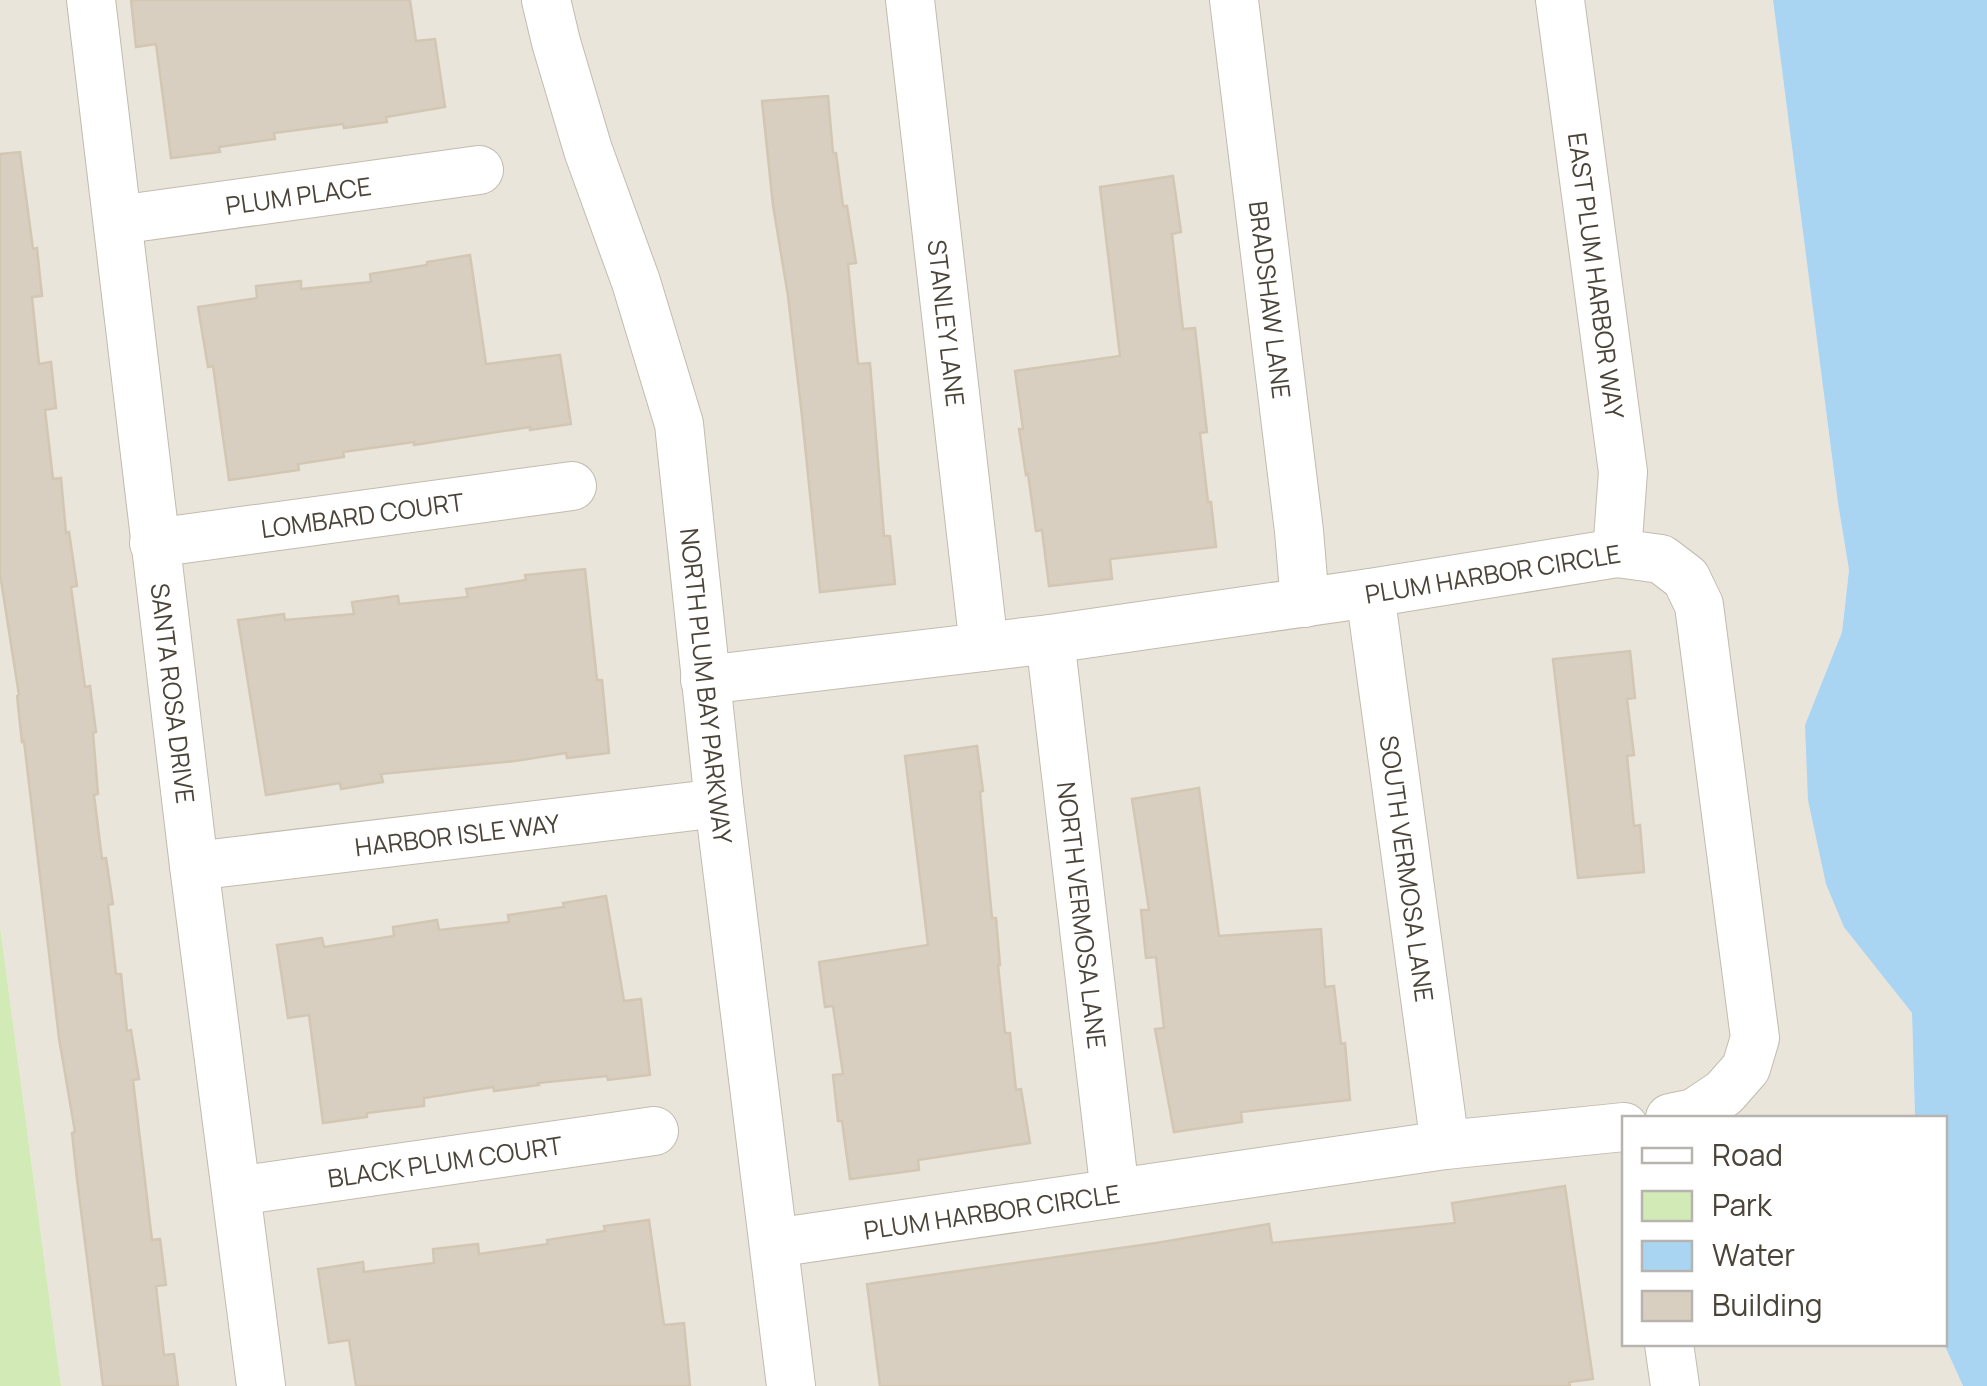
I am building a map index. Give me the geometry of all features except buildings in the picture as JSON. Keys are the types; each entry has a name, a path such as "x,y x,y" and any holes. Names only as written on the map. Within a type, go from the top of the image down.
{"street":[{"name":"SANTA ROSA DRIVE","path":"91,0 154,543 261,1386"},
{"name":"NORTH PLUM BAY PARKWAY","path":"546,0 588,150 636,282 679,424 719,802 791,1386"},
{"name":"STANLEY LANE","path":"910,0 984,647"},
{"name":"BRADSHAW LANE","path":"1234,0 1297,511 1304,602"},
{"name":"EAST PLUM HARBOR WAY","path":"1560,0 1624,472 1618,553"},
{"name":"PLUM PLACE","path":"118,220 478,170"},
{"name":"LOMBARD COURT","path":"154,543 572,486"},
{"name":"PLUM HARBOR CIRCLE","path":"705,680 1050,638 1618,553 1661,559 1686,578 1699,605 1755,1038 1746,1068 1724,1093 1694,1113 1680,1116"},
{"name":"SOUTH VERMOSA LANE","path":"1370,593 1445,1146"},
{"name":"NORTH VERMOSA LANE","path":"1050,638 1115,1192"},
{"name":"HARBOR ISLE WAY","path":"194,866 719,802"},
{"name":"PLUM HARBOR CIRCLE","path":"774,1243 1445,1146 1622,1127"},
{"name":"BLACK PLUM COURT","path":"237,1192 654,1130"},
{"path":"1669,1346 1675,1386"}],"shaded area":[{"path":"0,0 1773,0 1849,570 1842,632 1805,725 1844,926 1912,1013 1915,1116 1622,1116 1622,1346 1945,1346 1963,1386 61,1386 0,926"}],"green space":[{"path":"0,926 61,1386 0,1386"}],"water":[{"path":"1773,0 1987,0 1987,1386 1963,1386 1945,1346 1947,1116 1915,1116 1912,1013 1844,927 1826,884 1808,800 1805,725 1842,632 1849,570"}]}
